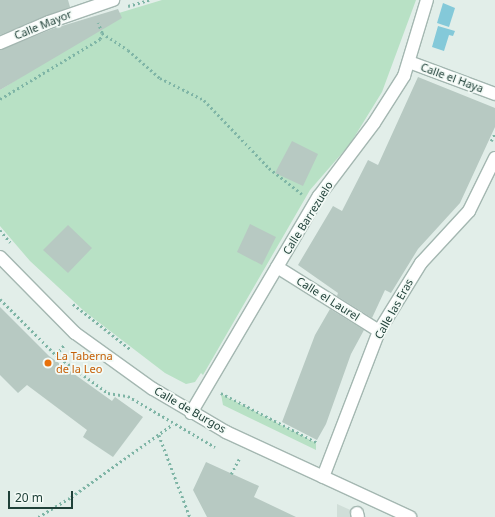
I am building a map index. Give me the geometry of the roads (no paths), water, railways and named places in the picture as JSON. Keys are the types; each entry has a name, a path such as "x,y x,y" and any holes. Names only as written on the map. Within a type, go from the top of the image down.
{"street":[{"name":"Calle Mayor","path":"0,43 113,0"},
{"name":"Calle Barrezuelo","path":"191,413 315,203 374,123 409,62 427,0"},
{"name":"Calle el Haya","path":"409,62 495,94"},
{"name":"Calle las Eras","path":"323,477 379,331 421,263 469,211 495,158"},
{"name":"Calle de Burgos","path":"0,257 76,332 191,413 410,517"},
{"name":"Calle el Laurel","path":"277,266 379,331"}],"water":[{"path":"443,3 455,8 449,27 437,23"},
{"path":"438,26 455,31 453,36 449,35 444,51 432,47"}],"place":[{"name":"La Taberna de la Leo","path":"48,363"}]}
